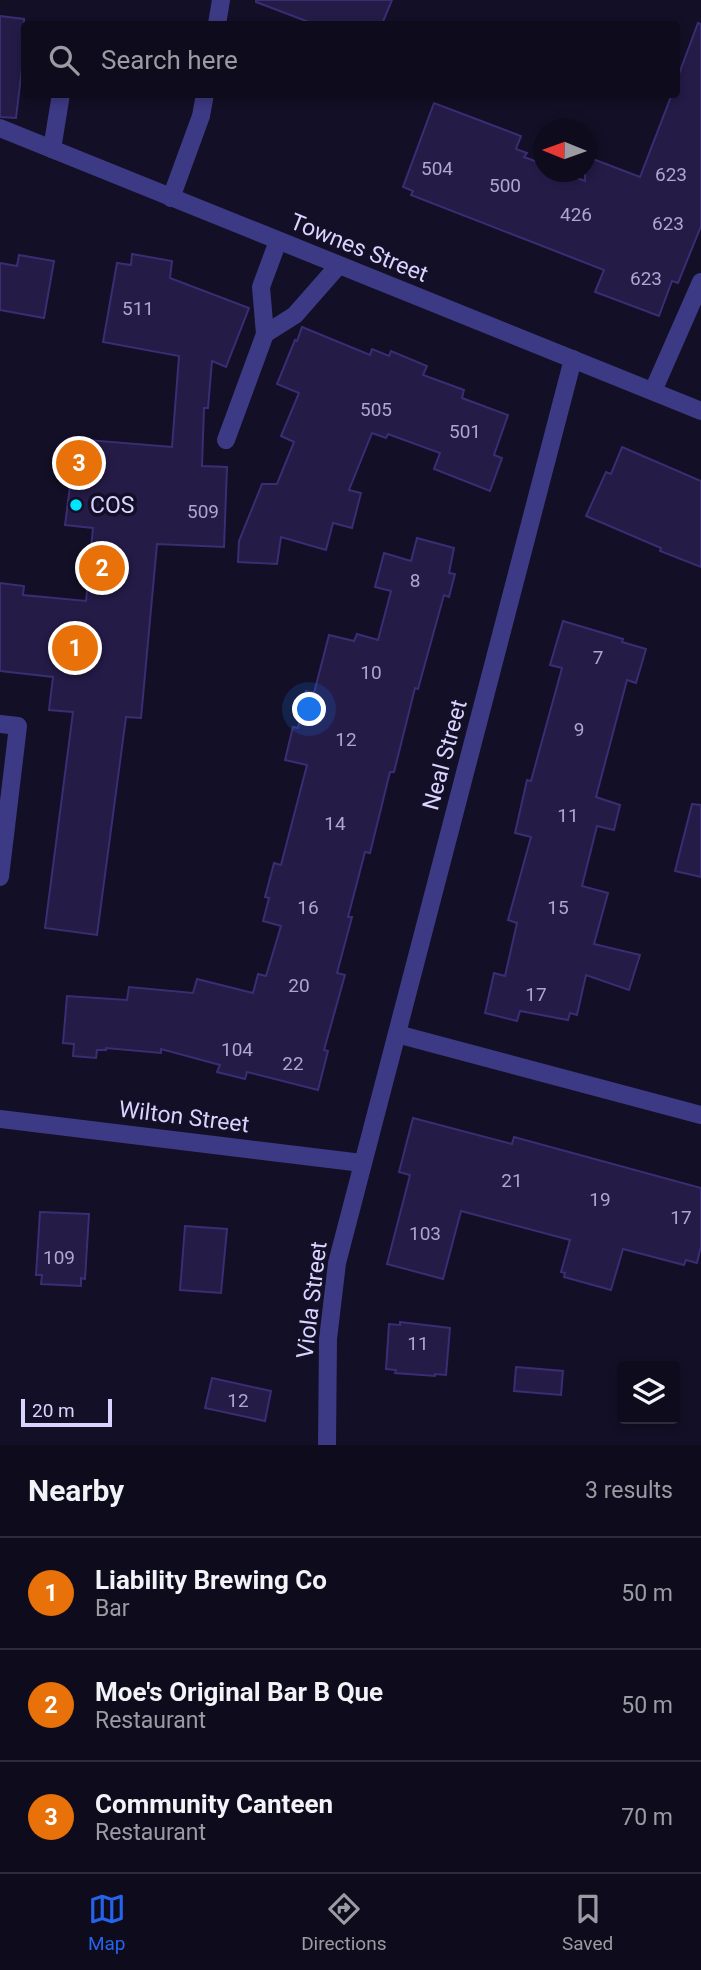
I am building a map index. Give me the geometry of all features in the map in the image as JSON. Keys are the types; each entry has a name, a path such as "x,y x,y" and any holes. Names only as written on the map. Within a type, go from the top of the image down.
{"street":[{"path":"218,21 221,0"},
{"path":"52,149 60,98"},
{"path":"171,198 201,116 204,98"},
{"name":"Townes Street","path":"0,128 701,411"},
{"path":"226,440 265,334 261,287 278,242"},
{"path":"265,334 295,315 338,266"},
{"path":"653,391 701,282"},
{"name":"Neal Street","path":"362,1163 573,359"},
{"path":"0,724 18,726 0,877"},
{"path":"397,1034 701,1115"},
{"name":"Wilton Street","path":"0,1119 362,1163"},
{"name":"Viola Street","path":"327,1445 328,1339 337,1262 362,1163"}],"building":[{"path":"392,0 383,21 306,21 256,2"},
{"path":"0,16 24,21 21,21 21,76 16,118 0,117"},
{"path":"698,23 701,24 701,226 678,283 672,281 659,316 595,292 604,270 411,195 413,191 403,187 434,103 521,136 516,149 527,153 524,157 533,160 533,182 596,182 596,160 640,177 670,98 680,98 680,71"},
{"path":"132,254 172,261 170,278 249,308 226,367 212,361 208,408 204,408 202,466 227,467 224,547 157,544 141,718 126,717 97,935 45,928 73,712 49,710 53,677 0,671 0,583 24,586 23,595 86,601 93,528 65,525 76,439 172,447 179,356 103,342 117,263 131,265"},
{"path":"19,255 54,261 44,318 0,310 0,263 17,266"},
{"path":"302,327 370,355 372,349 389,356 391,351 427,366 423,375 464,390 462,398 508,415 494,455 502,458 490,491 434,469 440,453 388,434 386,438 372,433 349,490 361,493 352,528 333,523 326,550 281,537 277,564 238,562 239,541 262,484 277,484 294,442 281,436 299,393 277,384"},
{"path":"622,447 701,481 701,567 586,516 606,472 611,474"},
{"path":"417,538 454,548 449,573 455,574 449,597 444,595 418,689 415,688 370,853 365,852 337,973 345,975 324,1050 328,1051 318,1090 247,1072 245,1079 217,1072 220,1065 161,1049 161,1053 106,1048 97,1050 96,1058 73,1056 74,1044 63,1043 67,996 127,1000 129,987 193,993 197,979 253,993 258,974 266,976 281,926 263,921 269,898 265,897 274,863 281,865 307,765 285,760 293,727 298,728 306,691 314,693 329,635 354,641 357,634 378,640 391,591 375,587 384,553 411,561"},
{"path":"563,621 623,639 622,642 646,649 636,683 627,680 596,797 620,805 614,830 597,826 582,886 608,893 594,944 640,955 629,990 586,975 577,1015 570,1013 568,1020 520,1011 517,1021 485,1013 494,973 505,976 517,923 508,920 531,837 515,833 527,780 531,781 562,668 550,665"},
{"path":"692,804 701,805 701,877 675,871"},
{"path":"413,1118 512,1144 514,1137 701,1188 701,1246 697,1263 686,1260 684,1265 623,1249 611,1290 564,1277 565,1273 561,1272 570,1240 461,1211 443,1279 387,1264 410,1175 399,1172"},
{"path":"40,1212 89,1214 85,1279 81,1278 81,1286 41,1284 42,1275 36,1275"},
{"path":"185,1226 227,1229 221,1293 180,1290"},
{"path":"400,1322 450,1328 446,1375 395,1373 396,1370 386,1369 389,1324 400,1325"},
{"path":"516,1367 563,1371 561,1395 514,1391"},
{"path":"212,1378 271,1391 265,1421 205,1408"}],"place":[{"name":"Community Canteen","path":"79,463"},
{"name":"COS","path":"76,505"},
{"name":"Moe's Original Bar B Que","path":"102,568"},
{"name":"Liability Brewing Co","path":"75,648"}]}
